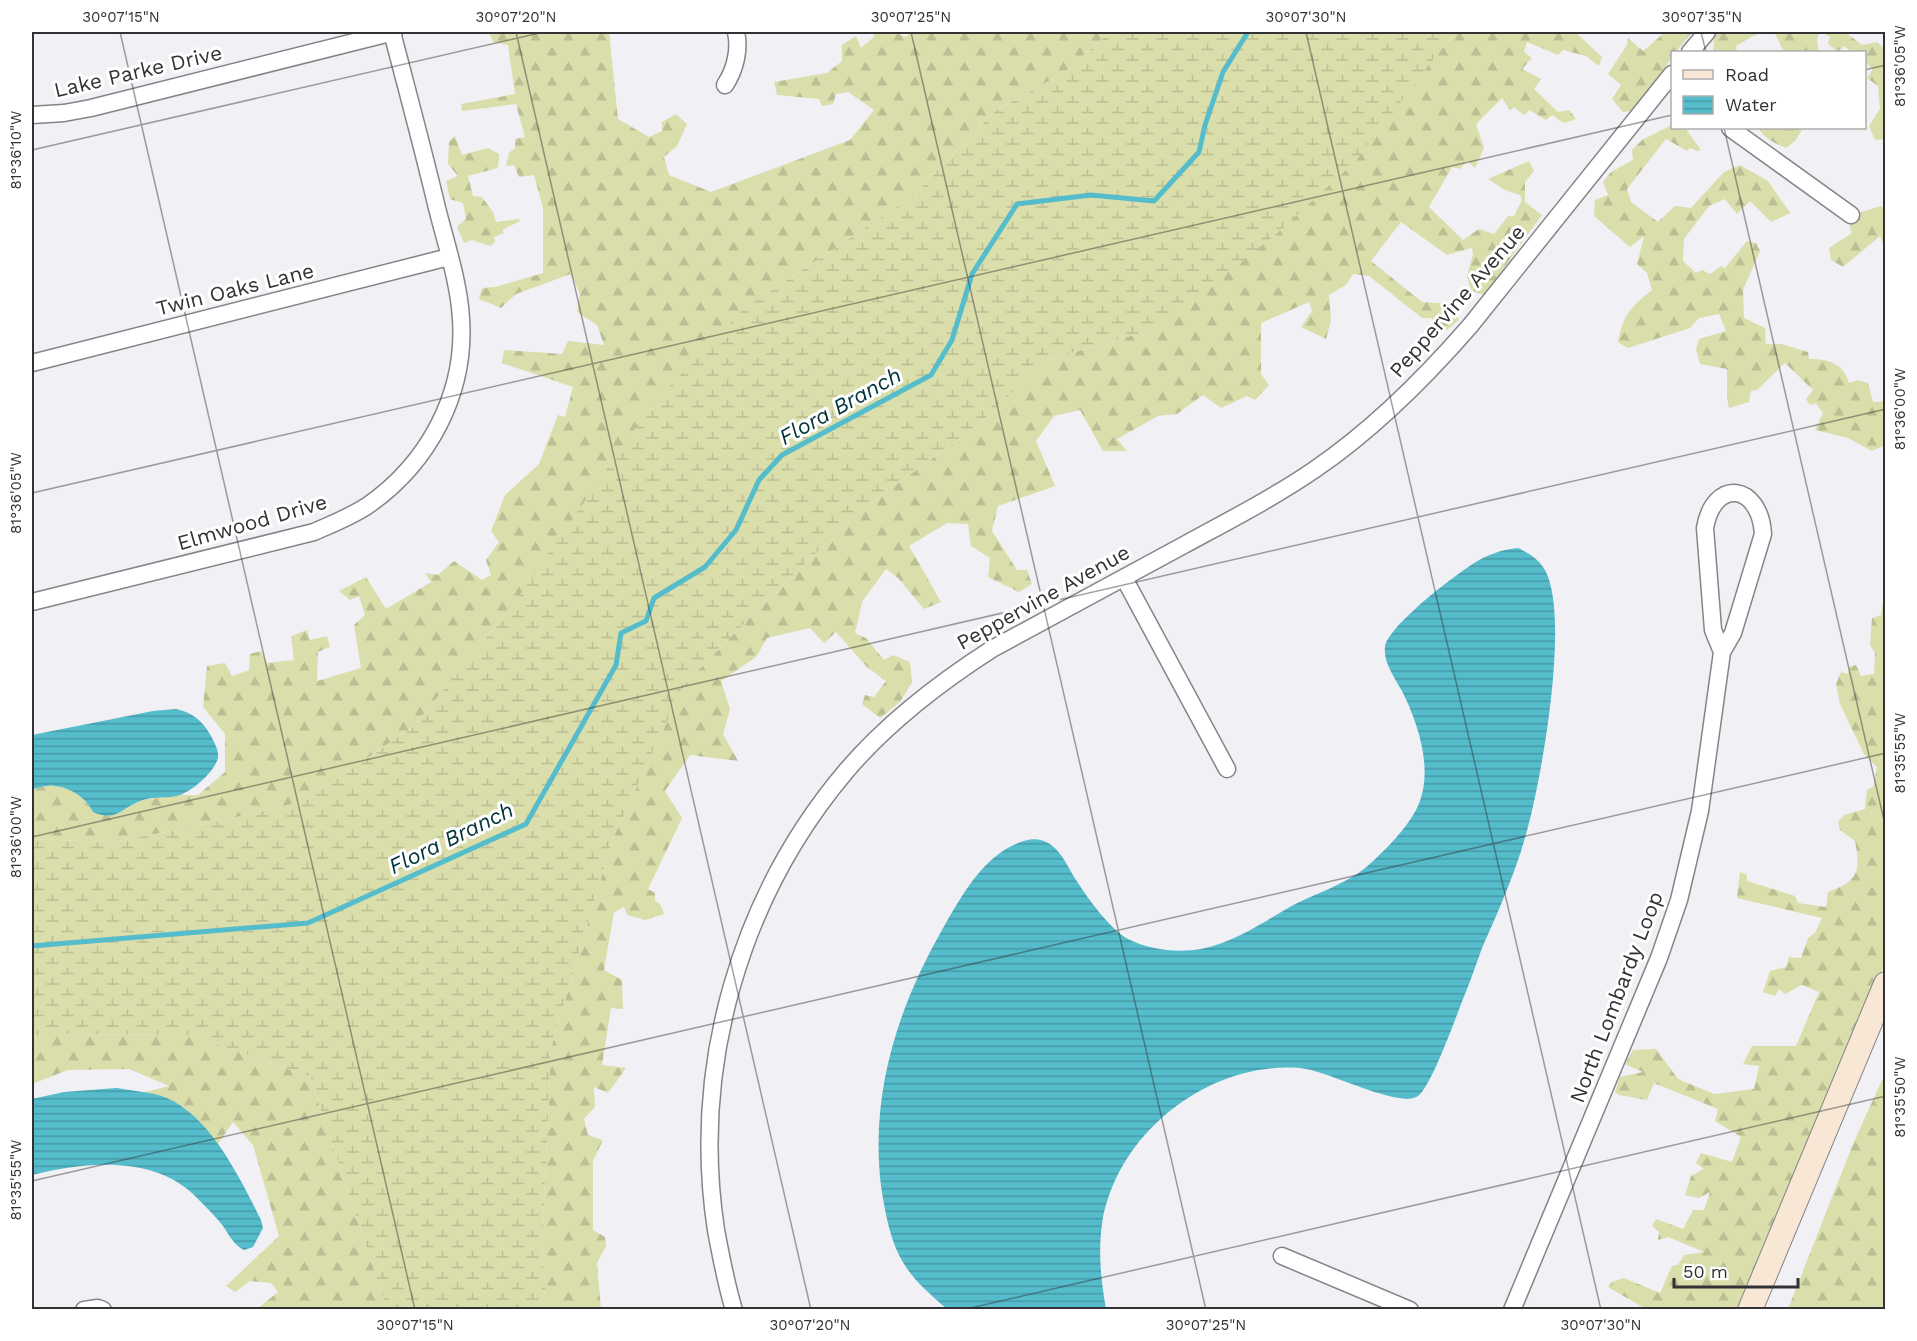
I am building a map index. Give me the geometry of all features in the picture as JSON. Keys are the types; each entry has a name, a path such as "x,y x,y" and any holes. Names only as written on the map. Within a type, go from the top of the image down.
{"street":[{"name":"Lake Parke Drive","path":"32,116 91,108 393,32"},
{"name":"Elmwood Drive","path":"32,602 314,532 349,516 389,489 409,469 433,436 456,380 460,360 461,320 449,257 393,32"},
{"path":"725,85 733,68 737,50 736,32"},
{"path":"1691,51 1707,32"},
{"name":"Peppervine Avenue","path":"734,1310 720,1255 713,1205 709,1126 713,1076 721,1027 730,988 746,940 766,895 795,842 817,809 847,770 882,733 919,700 959,670 993,649 1270,498 1306,476 1360,436 1437,364 1670,80"},
{"path":"1731,129 1851,215"},
{"name":"Twin Oaks Lane","path":"32,363 449,257"},
{"name":"North Lombardy Loop","path":"1512,1310 1659,958 1679,900 1700,811 1722,652 1733,633 1763,534 1762,517 1757,506 1746,496 1733,493 1723,495 1713,502 1705,528 1713,630 1722,652"},
{"path":"1124,578 1227,769"},
{"path":"1750,1310 1886,984"},
{"path":"1282,1256 1410,1310"},
{"path":"84,1310 98,1308 103,1310"}],"green space":[{"path":"489,32 609,32 618,119 649,137 662,131 662,122 676,114 687,124 677,146 664,157 669,175 711,192 850,140 874,110 848,92 836,94 833,104 822,106 819,99 777,95 774,82 827,73 842,61 842,45 856,36 861,48 874,37 873,32 895,32 905,37 913,32 1110,32 1065,72 995,111 912,197 745,308 510,609 413,727 305,801 198,826 113,842 32,839 32,789 49,785 61,787 78,794 93,812 119,813 141,800 198,795 225,772 225,734 203,707 207,666 225,663 232,676 249,670 250,654 261,651 267,663 294,660 291,636 307,630 310,640 327,636 330,647 318,652 317,681 361,668 354,625 365,615 359,596 350,600 339,591 366,577 386,609 431,582 425,573 438,575 454,561 482,580 491,575 486,560 499,542 491,531 505,495 539,464 558,415 565,417 573,387 502,363 504,350 562,354 568,341 604,345 597,325 577,312 580,294 571,274 516,294 501,308 479,299 482,288 495,287 543,273 543,208 534,175 519,177 514,165 506,166 509,153 515,148 515,139 525,137 516,104 462,111 461,104 515,94 508,45 493,42"},
{"path":"1110,32 1457,32 1438,53 1356,161 1274,236 1155,329 1047,360 977,426 861,510 764,603 684,685 613,838 551,1048 542,1247 547,1309 387,1309 310,1077 192,1035 45,1034 32,1036 32,839 113,842 198,826 305,801 413,727 510,609 652,404 745,308 912,197 995,111 1065,72"},
{"path":"1457,32 1579,32 1577,34 1602,57 1599,66 1586,56 1563,50 1558,55 1527,42 1524,52 1532,58 1522,69 1541,79 1534,89 1558,112 1569,110 1576,119 1564,123 1552,115 1546,120 1529,110 1524,115 1514,107 1510,110 1502,98 1476,124 1484,148 1475,168 1467,161 1460,169 1452,167 1429,207 1463,240 1479,229 1494,234 1508,216 1514,216 1522,200 1520,195 1505,190 1488,179 1529,161 1534,171 1525,182 1525,202 1542,215 1484,295 1471,290 1467,276 1473,254 1472,248 1447,255 1401,222 1371,261 1422,302 1451,304 1459,320 1443,333 1431,318 1422,318 1369,276 1353,274 1346,285 1329,295 1331,320 1326,339 1301,327 1312,311 1309,302 1261,323 1261,374 1269,385 1255,400 1247,396 1221,408 1203,395 1177,414 1158,416 1117,439 1127,451 1103,451 1080,410 1054,416 1036,441 1055,486 998,506 992,531 1017,570 1027,570 1032,584 1019,592 988,577 990,558 971,546 968,524 947,523 909,546 941,602 924,609 898,578 886,569 862,602 855,633 866,638 884,660 893,655 910,662 912,682 900,702 880,718 862,704 865,695 874,697 886,681 867,667 836,632 824,643 810,628 767,638 756,657 721,681 730,709 723,734 738,761 690,755 665,791 682,818 648,889 655,893 655,901 660,904 664,914 645,920 627,915 624,907 614,912 604,970 622,980 623,1009 611,1008 602,1065 626,1068 608,1093 594,1087 595,1107 584,1119 588,1135 603,1140 593,1161 593,1230 605,1237 606,1246 597,1263 601,1309 547,1310 542,1247 551,1048 613,838 684,685 764,603 861,510 977,426 1047,360 1155,329"},
{"path":"1661,32 1692,32 1677,51 1671,51 1671,59 1632,111 1623,112 1612,99 1621,85 1608,74 1627,45 1628,38 1643,51 1663,34"},
{"path":"1719,32 1760,32 1736,46 1737,51 1713,51 1714,37"},
{"path":"1774,32 1819,32 1817,41 1819,51 1784,51"},
{"path":"1822,32 1845,32 1862,45 1877,42 1885,49 1885,139 1875,140 1869,126 1880,109 1878,86 1867,78 1873,69 1866,63 1866,51 1851,51 1844,46 1837,51 1828,44 1830,37"},
{"path":"1671,126 1671,129 1686,129 1701,150 1690,148 1687,151 1666,139 1627,189 1631,202 1658,222 1675,206 1691,208 1724,172 1740,165 1768,181 1790,213 1771,222 1750,201 1737,214 1725,199 1709,206 1684,239 1683,261 1696,273 1702,270 1710,274 1721,266 1725,268 1747,241 1756,243 1760,251 1743,290 1744,318 1765,328 1766,344 1782,344 1808,352 1809,359 1828,361 1839,367 1849,383 1858,380 1868,383 1873,402 1885,401 1885,445 1872,451 1848,438 1815,430 1823,413 1816,403 1810,405 1806,399 1813,390 1785,363 1757,390 1751,391 1749,402 1729,408 1727,369 1700,364 1696,349 1699,339 1726,331 1719,314 1699,318 1690,328 1628,348 1618,342 1629,312 1652,290 1647,273 1637,264 1644,236 1630,247 1594,216 1595,200 1608,195 1603,182 1611,172 1633,160 1632,150 1642,140"},
{"path":"1760,129 1802,129 1795,141 1786,148 1774,143"},
{"path":"455,136 462,155 488,148 499,154 498,168 468,176 473,196 482,197 493,212 496,222 519,219 520,221 502,230 504,233 494,237 495,242 491,246 472,240 464,243 457,227 466,219 463,203 450,199 446,181 458,176 448,164 449,142"},
{"path":"1881,206 1885,210 1885,248 1880,236 1843,267 1831,260 1829,248 1852,233 1848,222 1852,215"},
{"path":"1885,588 1885,963 1740,1309 1646,1309 1608,1287 1612,1282 1624,1278 1660,1293 1672,1266 1678,1265 1684,1255 1704,1252 1668,1237 1658,1240 1659,1232 1652,1226 1656,1219 1683,1229 1693,1210 1704,1210 1710,1192 1699,1198 1685,1195 1691,1176 1704,1169 1696,1163 1701,1153 1732,1162 1741,1137 1715,1121 1718,1109 1654,1083 1647,1100 1619,1095 1615,1092 1620,1077 1643,1072 1625,1064 1633,1050 1656,1049 1678,1079 1714,1094 1754,1089 1759,1066 1743,1064 1752,1046 1796,1046 1819,992 1802,985 1785,994 1779,989 1775,996 1763,992 1770,971 1786,967 1789,957 1801,958 1808,938 1815,933 1822,918 1737,898 1740,872 1747,875 1747,881 1795,896 1798,903 1826,907 1828,892 1846,884 1855,874 1858,860 1855,841 1840,830 1838,822 1844,815 1865,809 1867,790 1873,787 1877,767 1864,754 1840,704 1836,684 1841,672 1848,674 1849,667 1856,665 1861,676 1874,674 1875,652 1870,645 1872,618 1881,615"},
{"path":"45,1034 192,1035 310,1077 387,1309 257,1309 278,1292 271,1283 250,1281 235,1292 226,1286 279,1236 253,1145 233,1122 218,1144 186,1109 165,1097 141,1093 169,1086 129,1069 68,1070 32,1084 32,1036"},
{"path":"1885,1079 1885,1309 1788,1309 1853,1144 1882,1080"}],"water":[{"path":"1518,548 1534,558 1544,568 1553,596 1554,664 1545,743 1531,813 1516,866 1443,1051 1423,1090 1418,1096 1409,1099 1395,1097 1300,1068 1266,1069 1233,1077 1201,1090 1172,1109 1147,1133 1126,1160 1111,1191 1102,1224 1100,1246 1101,1277 1106,1309 947,1309 908,1271 892,1237 881,1186 880,1119 891,1054 912,991 942,930 975,878 997,855 1010,847 1027,840 1044,841 1059,852 1094,906 1121,934 1145,946 1183,951 1213,946 1235,938 1363,870 1407,824 1422,796 1424,781 1419,734 1408,704 1386,658 1385,647 1389,637 1412,612 1461,572 1489,555"},
{"path":"176,709 187,712 201,722 211,736 218,754 208,774 185,793 143,800 108,816 93,812 73,791 49,785 32,789 32,735 153,711"},
{"path":"117,1088 167,1098 183,1107 211,1134 234,1169 261,1220 263,1228 253,1247 244,1250 240,1248 198,1199 181,1185 162,1174 141,1168 97,1165 32,1175 32,1099 64,1092"}],"waterway":[{"name":"Flora Branch","path":"32,946 308,923 526,824 616,665 621,633 646,621 654,598 705,567 736,530 759,480 782,455 931,375 952,340 972,274 1017,204 1091,195 1154,201 1199,152 1205,125 1223,72 1248,32"}]}
